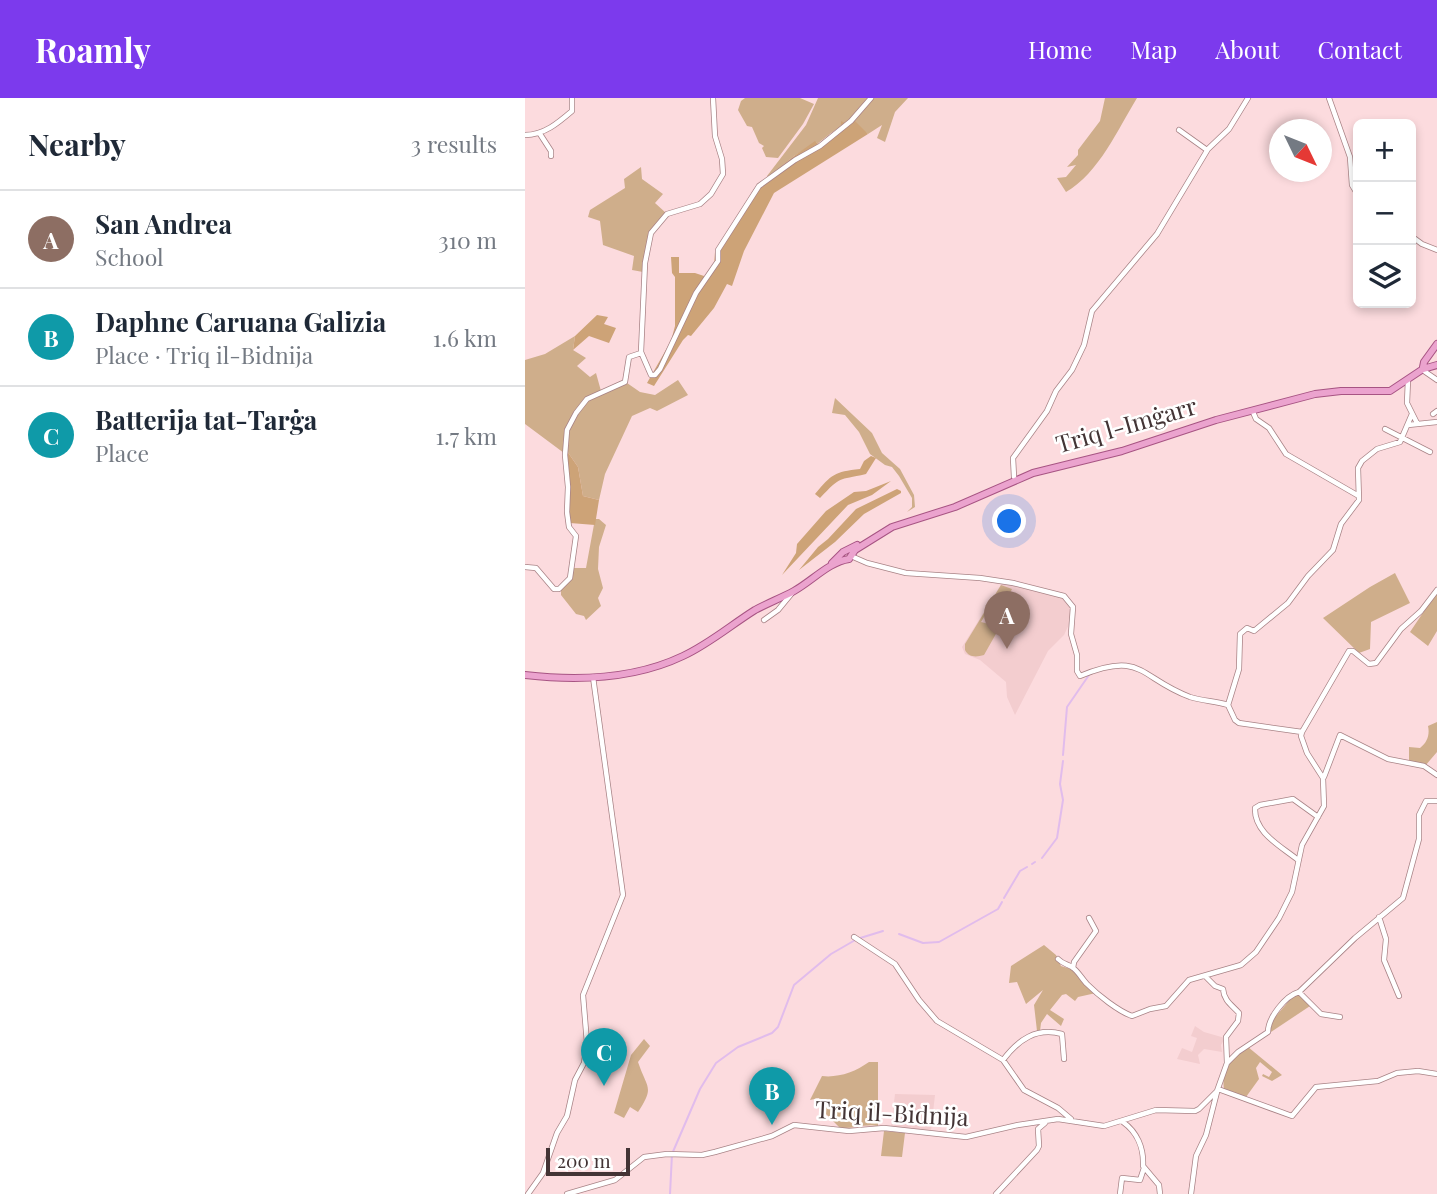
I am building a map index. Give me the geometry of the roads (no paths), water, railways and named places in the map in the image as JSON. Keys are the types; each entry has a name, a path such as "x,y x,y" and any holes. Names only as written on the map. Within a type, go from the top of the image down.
{"main road":[{"path":"1437,345 1424,362 1423,368 1437,364"},
{"name":"Triq l-Imġarr","path":"525,674 593,677 631,673 677,659 709,642 755,610 792,593 891,525 954,505 1014,477 1032,470 1145,442 1188,426 1299,396 1340,388 1390,388 1423,368"},
{"name":"Triq l-Imġarr","path":"525,674 603,675 632,671 659,663 712,637 742,615 797,586 892,527 955,507 1033,473 1122,451 1216,420 1315,394 1390,391 1423,368"}],"street":[{"path":"525,135 540,134 572,111 572,98"},
{"path":"713,98 715,136 722,159 723,174 711,194 700,204 670,212 651,233 645,263 637,353 648,373 655,375 673,346 680,325 697,293 718,261 718,250 759,186 820,146 851,121 871,98"},
{"path":"1014,477 1013,458 1072,370 1084,345 1092,311 1157,234 1207,150 1229,129 1248,98"},
{"path":"1329,98 1350,157 1353,187"},
{"path":"1179,130 1207,150"},
{"path":"540,134 551,151 551,156"},
{"path":"1416,239 1437,250"},
{"path":"525,567 536,568 554,588 559,589 570,579 576,536 569,527 566,512 566,435 573,417 587,399 625,382 629,358 637,353"},
{"path":"1423,368 1437,380"},
{"path":"1408,380 1407,403 1417,423"},
{"path":"1253,412 1256,419 1269,428 1286,454 1357,495"},
{"path":"1302,732 1239,723 1234,719 1228,705 1239,668 1240,634 1247,628 1255,631 1290,601 1308,576 1335,548 1341,524 1359,500 1358,468 1362,461 1377,449 1399,442 1412,414"},
{"path":"1408,425 1437,422"},
{"path":"1385,429 1430,452"},
{"path":"848,556 906,573 980,578 1013,583 1067,597 1073,607 1071,634 1077,655 1077,671 1081,676 1109,666 1137,667 1192,697 1228,705"},
{"path":"1323,778 1307,753 1301,736 1349,651 1353,651 1369,664 1374,664 1401,629 1424,608 1437,590"},
{"path":"764,620 778,610 792,593"},
{"path":"528,1194 543,1172 557,1133 567,1116 587,1043 583,995 623,895 593,677"},
{"path":"1058,959 1073,968 1114,1007 1132,1016 1166,1006 1187,982 1241,965 1256,952 1279,918 1292,891 1307,833 1325,806 1323,778 1340,735 1388,759 1424,766 1437,775"},
{"path":"1298,860 1265,834 1255,808 1293,799 1318,817"},
{"path":"1227,1063 1268,1032 1269,1021 1290,995 1299,992 1403,898 1419,839 1420,812 1426,801 1437,801"},
{"path":"1073,968 1074,962 1096,931 1089,918"},
{"path":"1379,918 1386,939 1384,959 1399,996"},
{"path":"854,937 895,964 937,1021 1003,1060 1024,1090 1058,1108 1072,1120"},
{"path":"1191,1194 1196,1156 1206,1135 1227,1063 1226,1037 1238,1021 1239,1013 1231,1007 1223,989 1215,986 1205,976"},
{"path":"1299,992 1321,1014 1340,1017"},
{"path":"1003,1060 1014,1045 1024,1038 1054,1032 1062,1034 1064,1059"},
{"path":"1218,1090 1291,1116 1316,1087 1378,1081 1397,1073 1418,1070 1437,1074"},
{"name":"Triq il-Bidnija","path":"567,1194 615,1180 644,1157 667,1154 702,1155 772,1136 794,1125 849,1131 884,1128 966,1137 1049,1121 1072,1120 1104,1126 1156,1110 1199,1110 1218,1090"},
{"path":"996,1194 1037,1150 1038,1129 1049,1121"},
{"path":"1122,1121 1136,1133 1145,1168 1159,1185 1160,1194"},
{"path":"1120,1194 1122,1178 1140,1180 1145,1168"}],"waterway":[{"path":"1063,755 1067,707 1089,675"},
{"path":"1042,858 1057,838 1063,800 1060,784 1063,761"},
{"path":"1004,898 1020,871 1027,867"},
{"path":"899,934 923,943 939,942 998,909 1002,902"},
{"path":"670,1194 672,1154 700,1089 716,1063 738,1047 772,1033 778,1027 794,985 831,954 857,939 883,931"}],"place":[{"name":"San Andrea","path":"1007,649"},
{"name":"Batterija tat-Tarġa","path":"604,1086"},
{"name":"Daphne Caruana Galizia","path":"772,1125"}]}
